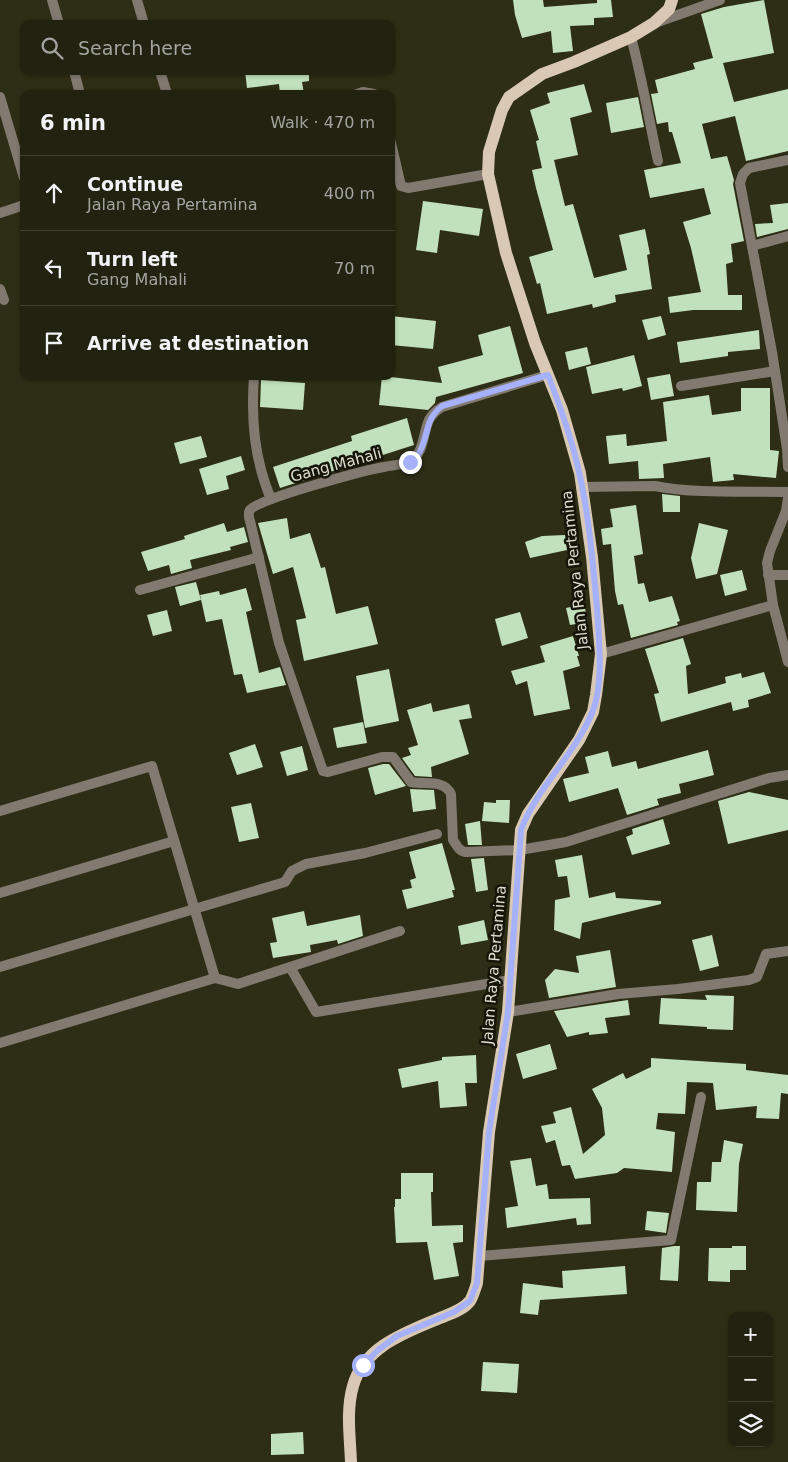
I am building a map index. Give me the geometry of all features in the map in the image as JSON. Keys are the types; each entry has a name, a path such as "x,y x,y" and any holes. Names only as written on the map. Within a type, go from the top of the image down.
{"main road":[{"name":"Jalan Raya Pertamina","path":"351,1462 350,1408 353,1385 363,1365 378,1350 397,1336 454,1312 470,1301 477,1283 489,1132 508,1012 521,830 528,814 579,740 593,712 601,654 592,557 580,473 562,410 535,343 506,253 488,174 489,152 502,110 509,97 542,74 631,37 654,24 669,9 672,0"}],"street":[{"path":"52,0 58,20"},
{"path":"137,0 143,20"},
{"path":"654,24 720,0"},
{"path":"631,37 642,78 658,161"},
{"path":"75,75 79,90"},
{"path":"161,75 166,90"},
{"path":"0,97 20,164"},
{"path":"788,160 749,168 743,174 740,183 775,375 787,449 788,468"},
{"path":"395,161 401,186 408,188 488,174"},
{"path":"0,213 20,206"},
{"path":"752,246 788,236"},
{"path":"0,289 4,300"},
{"name":"Gang Mahali","path":"259,558 248,513 250,509 271,499 334,479 410,462 418,454 429,420 442,406 548,375"},
{"path":"681,386 775,375 788,378"},
{"path":"254,380 252,405 254,435 262,476 271,499"},
{"path":"582,486 655,486 695,490 788,492"},
{"path":"788,498 787,511 770,551 767,563 772,605 788,662"},
{"path":"140,590 259,558 280,643 323,771 328,772 382,757 393,757 411,782 443,784 449,789 451,794 454,840 457,847 462,851 520,850 566,842 769,778 788,775"},
{"path":"768,575 788,575"},
{"path":"601,654 772,605"},
{"path":"0,811 152,766 215,978"},
{"path":"0,967 285,882 292,871 306,864 365,853 437,834"},
{"path":"0,893 174,841"},
{"path":"0,1042 215,978 238,984 400,931"},
{"path":"508,1012 618,994 749,980 757,977 766,954 788,951"},
{"path":"290,967 316,1012 511,980"},
{"path":"480,1256 671,1240 701,1097"}],"building":[{"path":"513,0 543,0 544,7 597,3 597,0 611,0 613,17 594,18 594,25 570,26 573,51 553,53 551,31 522,38 515,15"},
{"path":"764,0 774,53 723,63 734,102 788,89 788,151 746,161 735,116 702,124 711,159 727,156 734,180 733,184 744,241 731,244 733,262 726,264 728,295 742,295 742,310 693,310 670,313 668,297 701,292 683,222 711,214 704,188 650,198 644,170 681,163 672,132 669,132 668,122 657,124 651,94 658,93 655,80 695,69 693,63 713,58 701,14 724,7"},
{"path":"245,75 309,75 309,81 302,82 303,90 280,90 279,84 247,88"},
{"path":"584,84 592,112 570,118 578,155 554,160 565,206 573,204 594,278 627,270 619,235 645,229 650,254 647,255 652,289 615,295 616,302 593,308 592,304 547,314 540,283 537,284 529,257 553,250 532,170 542,168 536,141 539,140 530,110 550,103 547,93"},
{"path":"638,97 644,127 611,133 606,103"},
{"path":"423,201 483,209 479,236 440,230 437,253 416,250"},
{"path":"788,203 788,229 757,237 755,224 773,223 770,205"},
{"path":"395,316 436,321 433,349 395,345"},
{"path":"661,316 666,335 648,340 642,320"},
{"path":"510,326 523,373 436,397 435,403 428,410 379,405 382,380 395,380 395,378 442,383 438,367 483,355 478,335"},
{"path":"759,330 760,349 728,352 728,356 680,363 677,342"},
{"path":"587,347 591,364 569,370 565,352"},
{"path":"634,355 642,386 623,391 622,388 592,394 586,367"},
{"path":"670,374 674,396 651,400 647,378"},
{"path":"261,380 305,383 303,410 260,407"},
{"path":"741,388 770,388 770,450 779,451 776,478 733,474 734,480 713,482 710,457 663,464 664,478 639,479 638,461 609,464 606,436 626,434 627,446 667,441 663,402 709,395 712,415 741,411"},
{"path":"407,418 414,445 280,488 273,467 352,441 351,436"},
{"path":"201,436 207,457 180,464 174,443"},
{"path":"241,456 245,470 226,476 229,489 207,495 199,469"},
{"path":"662,494 680,496 680,512 663,512"},
{"path":"636,505 643,554 634,556 638,584 644,583 649,602 672,596 680,621 677,622 678,625 631,638 623,604 618,605 615,591 611,544 603,545 601,529 613,527 610,509"},
{"path":"287,518 290,539 310,533 321,568 325,567 336,614 368,606 378,644 304,661 296,620 306,618 293,567 273,574 258,523"},
{"path":"224,523 227,532 244,527 248,542 230,547 231,550 190,560 192,568 171,574 169,565 148,571 141,552 185,539 184,536"},
{"path":"699,523 728,530 717,574 696,579 691,558"},
{"path":"565,535 567,550 530,558 525,542 542,536"},
{"path":"742,570 747,590 725,596 720,575"},
{"path":"196,582 201,600 180,606 175,587"},
{"path":"246,588 252,610 246,612 259,673 280,667 286,685 247,693 242,674 234,675 222,619 206,622 200,595 219,591 220,595"},
{"path":"584,604 588,622 570,625 566,608"},
{"path":"167,610 172,631 153,636 147,615"},
{"path":"520,612 528,638 502,646 495,619"},
{"path":"573,636 580,666 563,671 570,709 534,716 527,681 516,685 511,671 545,662 540,646"},
{"path":"683,638 691,664 686,666 688,694 726,683 725,677 741,673 742,678 764,672 771,693 748,700 749,707 733,711 731,702 661,722 654,694 659,693 645,649"},
{"path":"389,669 399,721 365,728 356,676"},
{"path":"431,703 433,712 469,704 472,718 459,720 469,754 431,767 432,777 415,776 402,758 411,755 408,748 418,745 407,710"},
{"path":"363,722 367,743 337,748 333,728"},
{"path":"255,744 263,767 237,775 229,753"},
{"path":"302,746 308,770 287,776 280,752"},
{"path":"708,750 714,775 679,784 681,793 657,799 659,805 627,815 618,788 569,802 563,779 589,773 585,757 608,751 612,767 636,761 638,769"},
{"path":"389,764 406,786 375,795 368,768"},
{"path":"410,789 434,790 436,809 413,812"},
{"path":"749,792 788,800 788,830 728,844 718,801"},
{"path":"496,800 510,800 509,823 482,821 484,802 496,803"},
{"path":"251,803 259,838 239,842 231,807"},
{"path":"663,819 670,844 632,855 626,837 633,834 632,829"},
{"path":"480,821 482,845 468,845 465,824"},
{"path":"442,843 455,890 452,890 454,897 407,909 402,890 412,888 410,880 416,878 409,852"},
{"path":"582,855 589,898 615,892 616,898 661,901 661,904 582,923 580,939 554,930 555,900 570,897 567,876 558,877 555,860"},
{"path":"484,858 488,890 476,892 471,859"},
{"path":"304,911 307,926 360,915 363,936 338,944 337,940 310,945 311,952 273,958 270,943 277,942 272,918"},
{"path":"484,920 488,940 461,945 458,926"},
{"path":"712,935 719,966 700,971 692,940"},
{"path":"610,950 616,987 549,998 545,980 555,969 579,973 576,956"},
{"path":"705,995 734,996 733,1030 659,1024 661,998 707,1000"},
{"path":"628,1000 630,1015 605,1018 608,1033 589,1035 589,1032 567,1037 554,1011"},
{"path":"550,1044 557,1069 523,1079 516,1054"},
{"path":"476,1055 477,1083 465,1083 467,1106 440,1108 438,1081 402,1088 398,1069 442,1060 442,1057"},
{"path":"651,1058 746,1064 746,1070 788,1075 788,1094 781,1093 779,1119 756,1118 757,1106 716,1110 713,1083 687,1082 685,1114 658,1113 656,1129 675,1132 672,1172 624,1168 617,1173 575,1179 570,1165 562,1166 555,1140 546,1143 541,1126 556,1123 553,1112 571,1107 583,1154 605,1135 602,1108 592,1089 623,1073 626,1079 651,1067"},
{"path":"724,1140 743,1144 739,1164 737,1212 696,1210 697,1182 711,1182 712,1162 721,1162"},
{"path":"531,1158 536,1186 547,1184 549,1199 590,1198 591,1224 577,1225 576,1218 507,1228 505,1208 518,1206 510,1161"},
{"path":"401,1173 433,1173 433,1192 431,1192 432,1226 463,1225 463,1242 453,1243 459,1276 434,1280 427,1242 396,1243 394,1207 395,1199 401,1199"},
{"path":"647,1211 669,1213 666,1233 645,1230"},
{"path":"680,1246 678,1281 660,1280 662,1248"},
{"path":"732,1246 746,1246 746,1270 730,1270 730,1282 708,1281 709,1248 732,1248"},
{"path":"625,1266 627,1294 540,1300 538,1315 520,1313 523,1283 563,1288 562,1271"},
{"path":"483,1362 519,1364 517,1393 481,1391"},
{"path":"303,1432 304,1454 271,1455 271,1434"}],"route":[{"path":"363,1365 378,1350 397,1336 454,1312 470,1301 477,1283 489,1132 508,1012 521,830 528,814 579,740 593,712 601,654 592,557 580,473 562,410 548,375 442,406 429,420 418,454 410,462"}]}
